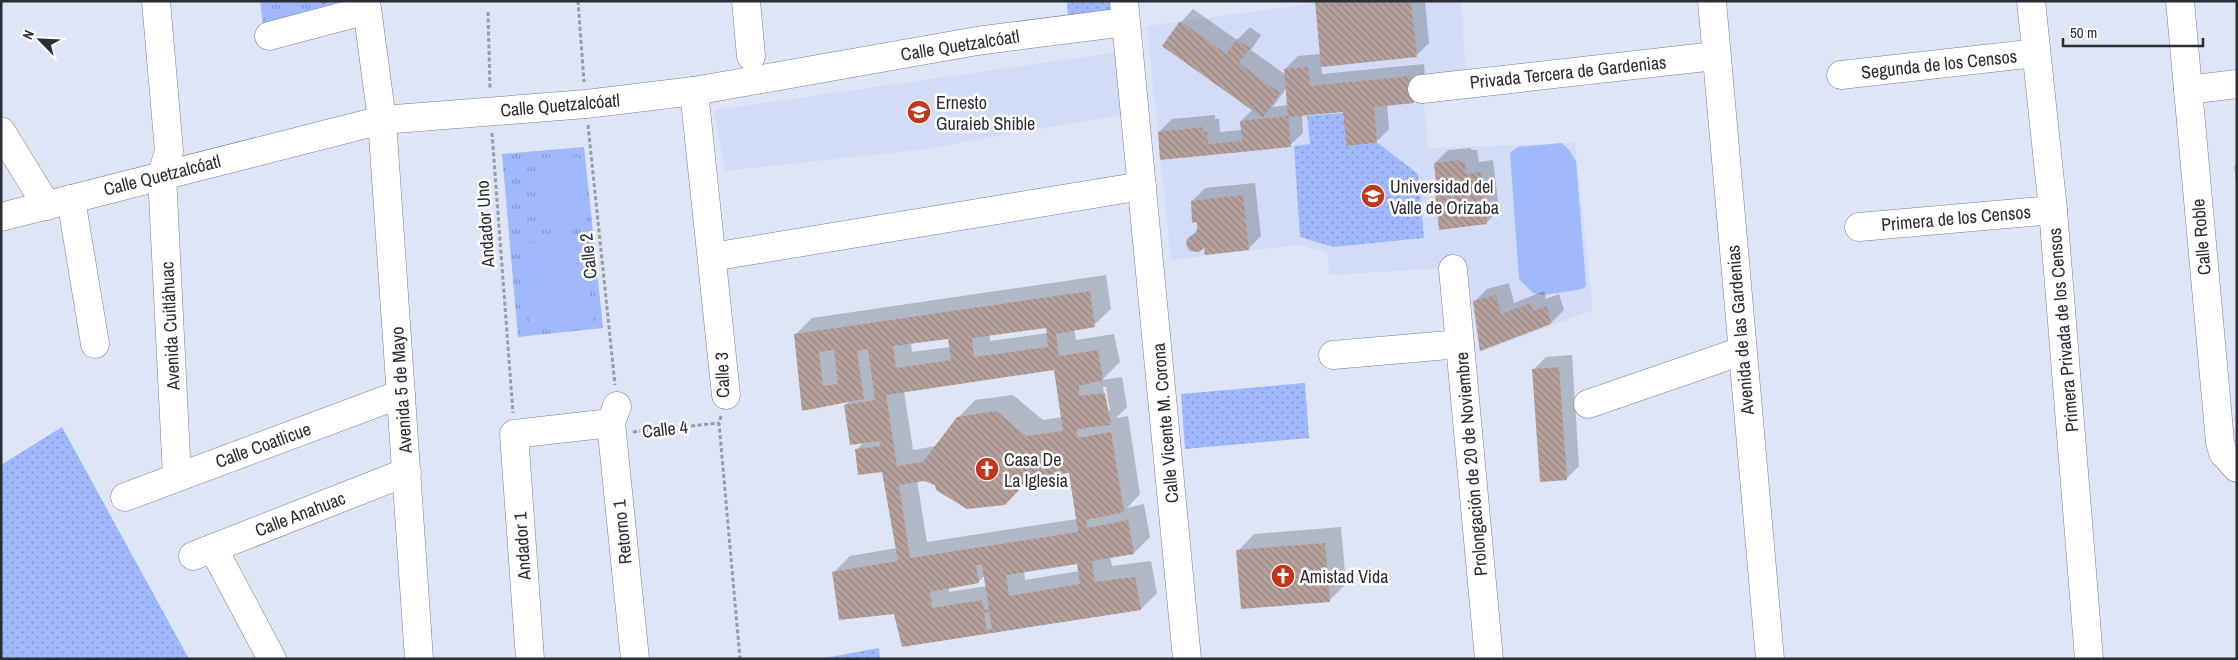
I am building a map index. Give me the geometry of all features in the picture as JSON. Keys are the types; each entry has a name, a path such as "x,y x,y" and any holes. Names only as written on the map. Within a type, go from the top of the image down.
{"street":[{"name":"Avenida Cuitláhuac","path":"138,1 152,160 162,175"},
{"name":"Avenida Cuitláhuac","path":"156,1 169,151 162,175 177,477"},
{"path":"746,1 751,56"},
{"name":"Avenida de las Gardenias","path":"1712,1 1715,56 1770,659"},
{"name":"Primera Privada de los Censos","path":"2031,1 2053,210 2089,659"},
{"name":"Calle Roble","path":"2180,1 2220,442 2224,453 2237,468"},
{"path":"269,36 366,5 382,120"},
{"name":"Calle Quetzalcóatl","path":"1,217 382,120 586,104 694,91 977,41 1124,12"},
{"name":"Calle Vicente M. Corona","path":"1124,12 1142,186 1185,658"},
{"name":"Segunda de los Censos","path":"1841,75 2036,54"},
{"name":"Privada Tercera de Gardenias","path":"1422,89 1715,56"},
{"path":"2188,90 2237,84"},
{"name":"Calle 3","path":"694,91 726,395"},
{"name":"Avenida 5 de Mayo","path":"382,120 419,659"},
{"path":"1,131 59,202 95,344"},
{"path":"712,256 1142,186"},
{"name":"Primera de los Censos","path":"1859,227 2053,210"},
{"name":"Prolongación de 20 de Noviembre","path":"1453,269 1489,659"},
{"path":"1333,355 1460,344"},
{"path":"1588,404 1742,351"},
{"name":"Calle Coatlicue","path":"125,498 401,394"},
{"path":"514,434 614,421"},
{"name":"Retorno 1","path":"614,421 635,659"},
{"name":"Andador 1","path":"514,434 530,659"},
{"name":"Calle Anahuac","path":"272,659 203,552 407,472"}],"path":[{"name":"Calle 2","path":"578,1 614,421"},
{"name":"Andador Uno","path":"488,12 491,112 514,434"},
{"name":"Calle 3","path":"726,395 719,423 740,659"},
{"name":"Calle 4","path":"614,421 719,423"}],"shaded area":[{"name":"Universidad del Valle de Orizaba","path":"1310,1 1461,1 1466,80 1422,85 1428,148 1575,143 1593,310 1479,353 1468,276 1447,278 1446,268 1330,275 1327,252 1297,245 1171,260 1147,26 1310,4"},
{"name":"Ernesto Guraieb Shible","path":"1119,52 1124,114 919,150 725,171 714,110"}],"green space":[{"path":"260,1 342,1 263,26"},
{"path":"1067,1 1112,1 1114,24 1069,30"},
{"path":"1343,113 1346,146 1378,143 1418,174 1424,238 1333,247 1300,237 1294,146 1310,144 1307,116"},
{"path":"1562,143 1576,161 1586,286 1582,289 1544,295 1533,293 1519,279 1510,153 1518,147"},
{"path":"584,147 603,328 518,337 502,154"},
{"path":"579,156 584,225 543,230 536,159"},
{"path":"583,237 593,323 531,330 521,244"},
{"path":"1305,383 1309,438 1185,449 1181,394"},
{"path":"62,427 189,659 1,659 1,465"},
{"path":"879,648 880,659 819,659"}],"building":[{"path":"1315,1 1411,1 1417,57 1321,67"},
{"path":"1180,21 1226,54 1237,39 1250,48 1239,63 1280,93 1263,118 1162,46"},
{"path":"1308,67 1310,86 1411,76 1414,103 1374,107 1377,143 1346,146 1343,112 1288,117 1284,69"},
{"path":"1288,116 1291,147 1160,160 1158,132 1202,127 1203,132 1207,131 1208,144 1242,141 1240,121"},
{"path":"1458,160 1459,162 1465,162 1466,174 1481,172 1487,224 1439,230 1434,163"},
{"path":"1243,195 1249,250 1205,255 1204,248 1199,252 1190,251 1186,245 1187,239 1197,234 1197,222 1192,223 1191,201"},
{"name":"Casa De La Iglesia","path":"1090,291 1095,327 1056,334 1059,356 1098,350 1103,380 1079,386 1079,396 1105,393 1111,425 1077,429 1077,438 1111,432 1124,512 1086,520 1087,528 1128,520 1134,554 1092,561 1095,582 1135,577 1141,610 902,647 894,614 839,620 832,572 898,561 882,472 858,475 855,449 881,446 879,441 850,445 844,405 875,400 868,349 857,351 864,399 802,411 794,334","holes":["1046,328 1048,347 974,357 972,338","948,339 951,360 896,368 893,346","834,350 838,384 823,386 819,352","1054,370 1063,431 1026,436 996,411 957,417 923,462 897,466 886,395","1069,473 1078,532 910,558 899,485 924,481 935,485 936,490 967,509 1005,505 1031,477","1077,564 1080,584 1009,596 1006,575","976,565 982,565 989,609 984,610 982,600 932,608 930,592 979,583","989,612 992,629 987,630 984,613"]},
{"path":"1496,295 1501,314 1531,303 1533,311 1547,306 1551,324 1480,351 1473,301"},
{"path":"1559,367 1567,480 1540,482 1532,369"},
{"name":"Amistad Vida","path":"1325,543 1330,602 1241,609 1236,550"}],"place":[{"name":"Ernesto Guraieb Shible","path":"919,112"},
{"name":"Universidad del Valle de Orizaba","path":"1373,196"},
{"name":"Casa De La Iglesia","path":"987,469"},
{"name":"Amistad Vida","path":"1283,576"}]}
